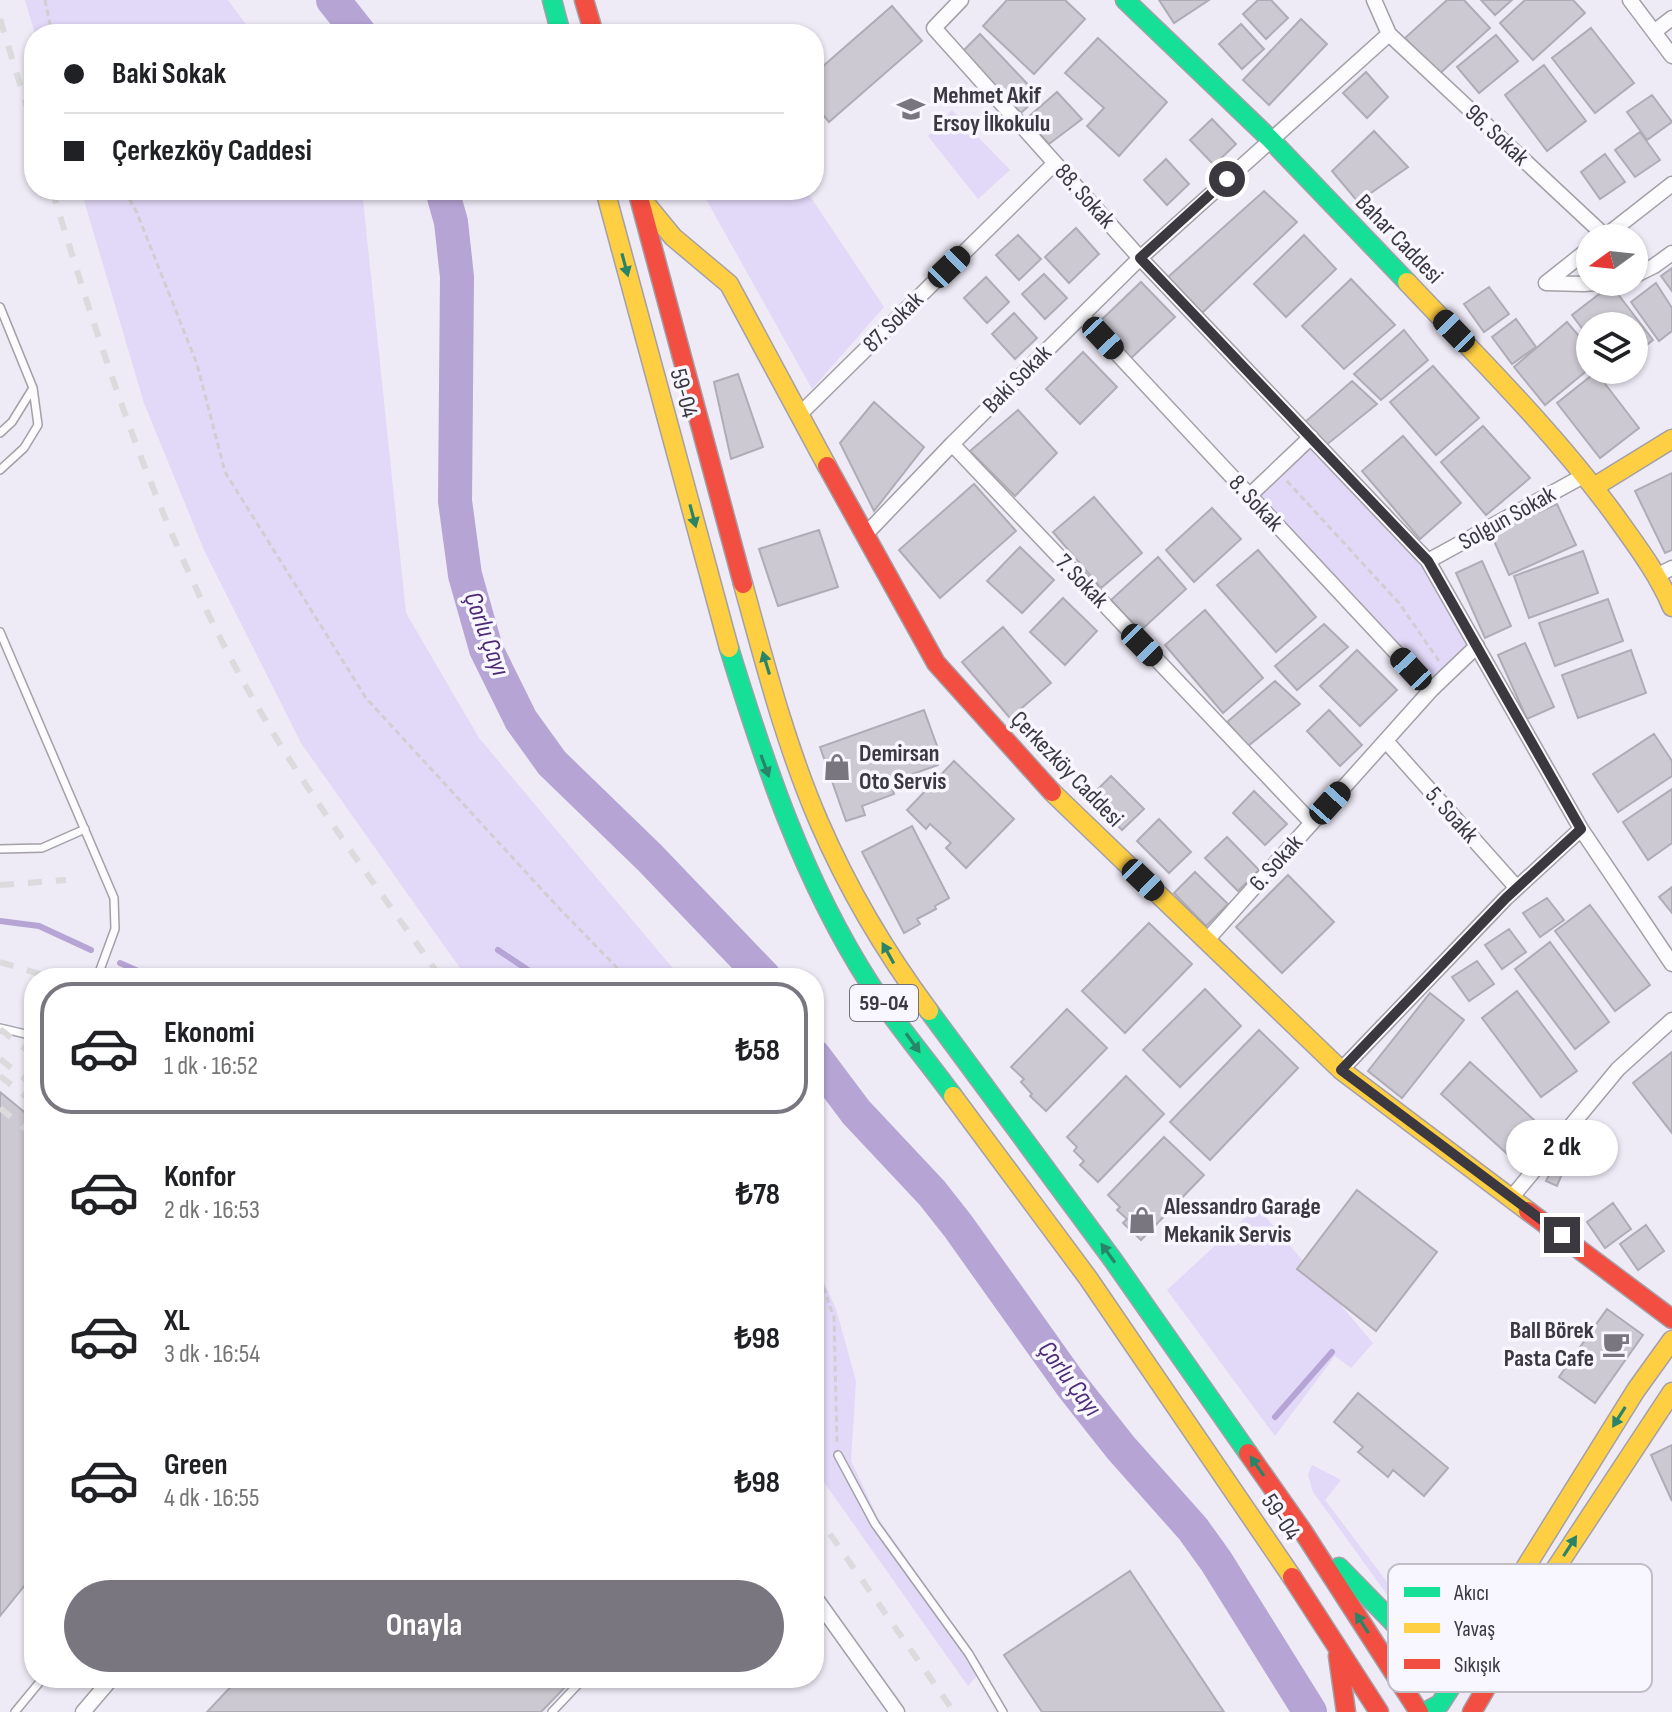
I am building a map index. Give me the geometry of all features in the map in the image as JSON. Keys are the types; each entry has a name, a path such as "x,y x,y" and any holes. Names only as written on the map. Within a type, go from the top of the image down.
{"main road":[{"path":"552,0 558,24"},
{"path":"584,0 591,24"},
{"name":"Bahar Caddesi","path":"1125,0 1270,139 1495,374 1665,571 1672,607"},
{"name":"59-04","path":"608,200 726,640 763,759 791,834 826,906 870,984 1088,1278 1273,1547 1379,1712"},
{"name":"59-04","path":"640,200 787,735 819,822 846,877 896,967 1113,1260 1302,1530 1388,1664"},
{"name":"Çerkezköy Caddesi","path":"644,200 673,237 729,284 936,663 1058,799 1341,1070 1670,1316"},
{"path":"1590,481 1672,439"},
{"path":"1528,1564 1636,1390 1672,1340"},
{"path":"1559,1564 1672,1392"},
{"path":"1302,1530 1388,1617"},
{"path":"1336,1646 1346,1712"},
{"name":"59-04","path":"1406,1692 1419,1712"},
{"path":"1425,1712 1440,1704 1448,1692"},
{"path":"1472,1712 1484,1692"},
{"path":"1490,1712 1494,1692"}],"street":[{"name":"88. Sokak","path":"961,0 934,28 1140,258 1428,561 1581,829 1672,964"},
{"path":"1374,0 1389,34"},
{"path":"1630,0 1672,56"},
{"path":"1654,32 1672,18"},
{"name":"Baki Sokak","path":"864,536 1140,258 1389,34"},
{"name":"96. Sokak","path":"1389,34 1590,224"},
{"name":"87. Sokak","path":"800,414 1055,163"},
{"path":"1621,224 1672,184"},
{"path":"1648,269 1672,253"},
{"path":"1576,259 1546,283 1576,284"},
{"name":"8. Sokak","path":"1082,316 1431,690"},
{"path":"1249,496 1311,437"},
{"name":"7. Sokak","path":"952,444 1312,823"},
{"name":"Solgun Sokak","path":"1428,561 1590,481"},
{"name":"6. Sokak","path":"1206,941 1431,690 1477,646"},
{"name":"5. Soakk","path":"1386,741 1517,888"},
{"path":"1341,1070 1517,888 1581,829"},
{"path":"1512,1197 1618,1069 1672,1020"},
{"path":"824,1610 897,1712"},
{"path":"83,1712 103,1688"}],"lane":[{"path":"0,307 33,388 38,425 24,448 0,470"},
{"path":"0,433 12,422 33,388"},
{"path":"0,632 114,898 115,929 101,968"},
{"path":"0,849 42,848 85,829"},
{"path":"0,1028 24,1034"},
{"path":"838,1455 875,1524 969,1654 1003,1712"},
{"path":"15,1712 35,1688"},
{"path":"552,1712 575,1688"}],"path":[{"path":"45,0 50,24"},
{"path":"130,200 197,364 225,472 366,698 617,968"},
{"path":"1277,469 1399,603 1448,674"},
{"path":"824,1288 834,1318 838,1455"}],"shaded area":[{"path":"25,0 228,0 246,24 32,24"},
{"path":"952,110 1010,170 978,199 928,136"},
{"path":"84,200 363,200 406,613 479,738 673,968 460,968 301,743 204,550 144,403"},
{"path":"707,200 813,200 884,307 812,389"},
{"path":"1309,445 1424,566 1471,646 1430,684 1256,496"},
{"path":"1257,1207 1373,1343 1351,1368 1335,1356 1275,1436 1167,1290"},
{"path":"824,1282 836,1309 856,1381 851,1461 878,1518 984,1668 968,1686 824,1482"},
{"path":"1312,1465 1341,1480 1325,1500 1388,1583 1388,1596 1313,1492 1308,1475"}],"building":[{"path":"1007,0 1065,0 1085,19 1034,74 983,26"},
{"path":"1159,0 1209,0 1174,23"},
{"path":"1258,0 1271,0 1288,18 1266,39 1243,14"},
{"path":"1447,0 1464,0 1490,28 1438,75 1405,38"},
{"path":"1481,0 1512,0 1495,15"},
{"path":"1525,0 1573,0 1585,13 1533,60 1500,23"},
{"path":"892,6 922,41 829,122 824,116 824,65"},
{"path":"1301,19 1327,44 1269,105 1243,80"},
{"path":"1241,24 1264,49 1242,69 1219,44"},
{"path":"1591,28 1634,83 1595,113 1552,58"},
{"path":"980,34 1039,96 1021,113 962,52"},
{"path":"1496,35 1518,61 1479,93 1457,67"},
{"path":"1098,38 1167,102 1119,156 1087,126 1104,108 1065,73"},
{"path":"1544,65 1586,121 1547,151 1505,95"},
{"path":"1366,72 1388,97 1367,118 1343,93"},
{"path":"1057,92 1082,119 1049,144 1026,119"},
{"path":"1652,95 1672,122 1647,140 1627,112"},
{"path":"1212,119 1236,144 1214,165 1190,140"},
{"path":"1374,131 1408,167 1358,202 1332,171"},
{"path":"1640,132 1660,160 1635,177 1615,150"},
{"path":"1605,154 1625,182 1600,199 1581,172"},
{"path":"1166,159 1189,184 1167,205 1144,180"},
{"path":"1264,191 1297,222 1202,313 1168,277"},
{"path":"1076,228 1099,254 1069,283 1045,257"},
{"path":"1018,235 1041,259 1019,280 996,255"},
{"path":"1304,235 1336,269 1286,317 1254,284"},
{"path":"1672,268 1672,291 1661,276"},
{"path":"1044,274 1067,298 1045,319 1022,294"},
{"path":"986,277 1009,302 987,323 964,298"},
{"path":"1351,279 1395,325 1344,369 1302,326"},
{"path":"1141,282 1175,317 1129,360 1096,325"},
{"path":"1656,283 1672,308 1672,331 1659,341 1648,326 1648,312 1638,312 1631,302 1639,296 1648,296 1648,289"},
{"path":"1489,287 1509,314 1484,332 1464,304"},
{"path":"1597,296 1619,296 1632,312 1576,312 1576,320 1572,315"},
{"path":"1014,313 1037,338 1015,359 992,334"},
{"path":"1516,319 1536,347 1512,364 1492,337"},
{"path":"1567,322 1576,333 1576,380 1545,405 1514,367"},
{"path":"1404,330 1428,360 1381,400 1354,374"},
{"path":"1083,352 1117,387 1080,424 1046,389"},
{"path":"1433,366 1479,418 1436,455 1390,402"},
{"path":"738,374 763,447 731,459 714,382"},
{"path":"1352,381 1377,404 1325,446 1304,423"},
{"path":"1581,384 1605,384 1639,428 1600,458 1557,403"},
{"path":"874,402 924,447 874,511 840,443"},
{"path":"1018,410 1057,453 1015,496 970,451"},
{"path":"1483,426 1530,478 1486,515 1441,462"},
{"path":"1403,436 1461,503 1420,539 1362,471"},
{"path":"1672,473 1672,550 1665,553 1635,491"},
{"path":"974,484 1016,531 940,598 899,550"},
{"path":"1094,497 1142,553 1101,588 1053,532"},
{"path":"1557,504 1576,545 1509,575 1491,534"},
{"path":"1212,508 1241,539 1194,582 1166,550"},
{"path":"819,530 838,587 778,606 759,549"},
{"path":"1020,547 1054,580 1022,613 987,581"},
{"path":"1258,550 1316,617 1276,652 1217,585"},
{"path":"1583,551 1598,593 1529,618 1514,576"},
{"path":"1158,557 1186,589 1140,631 1111,600"},
{"path":"1482,561 1511,626 1485,638 1456,573"},
{"path":"1063,598 1097,631 1065,665 1030,632"},
{"path":"1608,599 1623,641 1555,666 1539,623"},
{"path":"1205,610 1263,678 1223,713 1165,645"},
{"path":"1324,624 1348,647 1297,690 1275,666"},
{"path":"1003,627 1051,683 1010,718 962,662"},
{"path":"1525,643 1554,707 1527,719 1498,655"},
{"path":"1357,650 1397,690 1360,726 1320,686"},
{"path":"1631,650 1646,693 1578,718 1562,675"},
{"path":"1275,681 1300,704 1248,746 1227,722"},
{"path":"924,710 941,757 938,765 890,782 894,794 862,806 865,815 846,821 820,747"},
{"path":"1329,710 1362,745 1340,766 1307,731"},
{"path":"1654,734 1672,761 1672,776 1618,812 1593,774"},
{"path":"954,761 1014,819 966,868 946,848 951,843 930,824 926,829 907,810"},
{"path":"1111,776 1144,809 1122,830 1090,797"},
{"path":"1672,789 1672,843 1648,860 1623,822"},
{"path":"1254,791 1287,824 1265,845 1233,813"},
{"path":"1159,819 1191,852 1169,873 1137,841"},
{"path":"912,826 949,898 917,919 920,924 904,933 862,852"},
{"path":"1227,837 1259,870 1238,891 1205,858"},
{"path":"1195,872 1228,904 1206,926 1174,893"},
{"path":"1288,875 1334,922 1282,973 1236,927"},
{"path":"1672,887 1672,913 1659,897"},
{"path":"1547,898 1564,920 1540,937 1523,913"},
{"path":"1590,905 1650,985 1615,1011 1555,931"},
{"path":"1149,923 1192,964 1125,1033 1082,991"},
{"path":"1509,929 1526,952 1502,969 1485,945"},
{"path":"1550,942 1609,1022 1575,1049 1515,969"},
{"path":"1477,961 1494,984 1469,1001 1452,977"},
{"path":"1205,989 1241,1026 1180,1087 1143,1050"},
{"path":"1517,991 1577,1071 1541,1097 1482,1018"},
{"path":"1430,993 1464,1020 1402,1098 1368,1071"},
{"path":"1067,1009 1107,1048 1046,1111 1030,1096 1032,1094 1021,1082 1024,1079 1011,1067"},
{"path":"1259,1030 1298,1068 1210,1160 1170,1122"},
{"path":"1672,1052 1672,1133 1633,1083"},
{"path":"1470,1062 1544,1129 1515,1161 1441,1094"},
{"path":"1126,1076 1164,1114 1098,1182 1080,1165 1084,1161 1067,1137"},
{"path":"0,1092 24,1112 24,1586 0,1616"},
{"path":"1164,1137 1204,1175 1141,1240 1123,1223 1127,1219 1108,1195"},
{"path":"1552,1169 1562,1174 1557,1186 1546,1181"},
{"path":"1357,1190 1437,1252 1376,1331 1297,1269"},
{"path":"1613,1203 1631,1229 1605,1248 1587,1222"},
{"path":"1646,1225 1664,1251 1638,1270 1620,1244"},
{"path":"1607,1309 1643,1335 1595,1403 1559,1377"},
{"path":"1358,1393 1448,1468 1424,1496 1393,1470 1388,1477 1358,1452 1363,1447 1334,1422"},
{"path":"1672,1445 1672,1501 1651,1455"},
{"path":"1130,1571 1224,1712 1042,1712 1004,1655"},
{"path":"230,1688 564,1688 541,1712 207,1712"}],"waterway":[{"name":"Çorlu Çayı","path":"333,0 352,24"},
{"name":"Çorlu Çayı","path":"445,200 451,222 457,277 455,501 465,575 486,649 521,720 552,763 650,858 755,968"},
{"path":"0,921 39,926 91,950"},
{"path":"498,950 525,968"},
{"path":"120,963 131,968"},
{"name":"Çorlu Çayı","path":"824,1069 856,1112 932,1193 1072,1386 1121,1448 1193,1529 1310,1712"},
{"path":"1275,1417 1332,1352"}],"railway":[{"path":"0,19 24,97"},
{"path":"55,200 113,378 158,502 212,622 288,758 434,968"},
{"path":"0,885 66,880"},
{"path":"0,962 24,969"},
{"path":"0,1029 24,1048"},
{"path":"0,1059 24,1078"},
{"path":"0,1076 24,1095"},
{"path":"0,1108 24,1128"},
{"path":"824,1525 954,1712"}],"traffic: fast":[{"path":"552,0 558,24"},
{"path":"1125,0 1270,139 1407,282"},
{"path":"729,648 788,821 825,904 846,945 880,998 953,1096"},
{"path":"929,1011 1113,1260 1248,1453"},
{"path":"1339,1567 1388,1617"},
{"path":"1425,1712 1440,1704 1448,1692"}],"traffic: slow":[{"path":"608,200 729,648"},
{"path":"643,200 673,237 729,284 827,466"},
{"path":"1407,282 1514,395 1591,483 1646,559 1672,607"},
{"path":"1594,487 1672,439"},
{"path":"743,584 786,734 819,822 869,920 929,1011"},
{"path":"1052,792 1341,1070 1528,1211"},
{"path":"953,1096 1088,1278 1292,1577"},
{"path":"1528,1564 1636,1390 1672,1340"},
{"path":"1559,1564 1672,1392"}],"traffic: jam":[{"path":"584,0 591,24"},
{"path":"640,200 743,584"},
{"path":"827,466 936,663 1052,792"},
{"path":"1528,1211 1672,1319"},
{"path":"1248,1453 1388,1664"},
{"path":"1292,1577 1379,1712"},
{"path":"1338,1656 1346,1712"},
{"path":"1406,1692 1419,1712"},
{"path":"1472,1712 1484,1692"}],"place":[{"name":"Mehmet Akif Ersoy İlkokulu","path":"911,109"},
{"name":"Demirsan Oto Servis","path":"837,767"},
{"name":"Alessandro Garage Mekanik Servis","path":"1142,1220"},
{"name":"Ball Börek Pasta Cafe","path":"1616,1344"}],"route":[{"path":"1227,179 1140,258 1428,561 1581,829 1506,898 1341,1070 1562,1235"}]}
